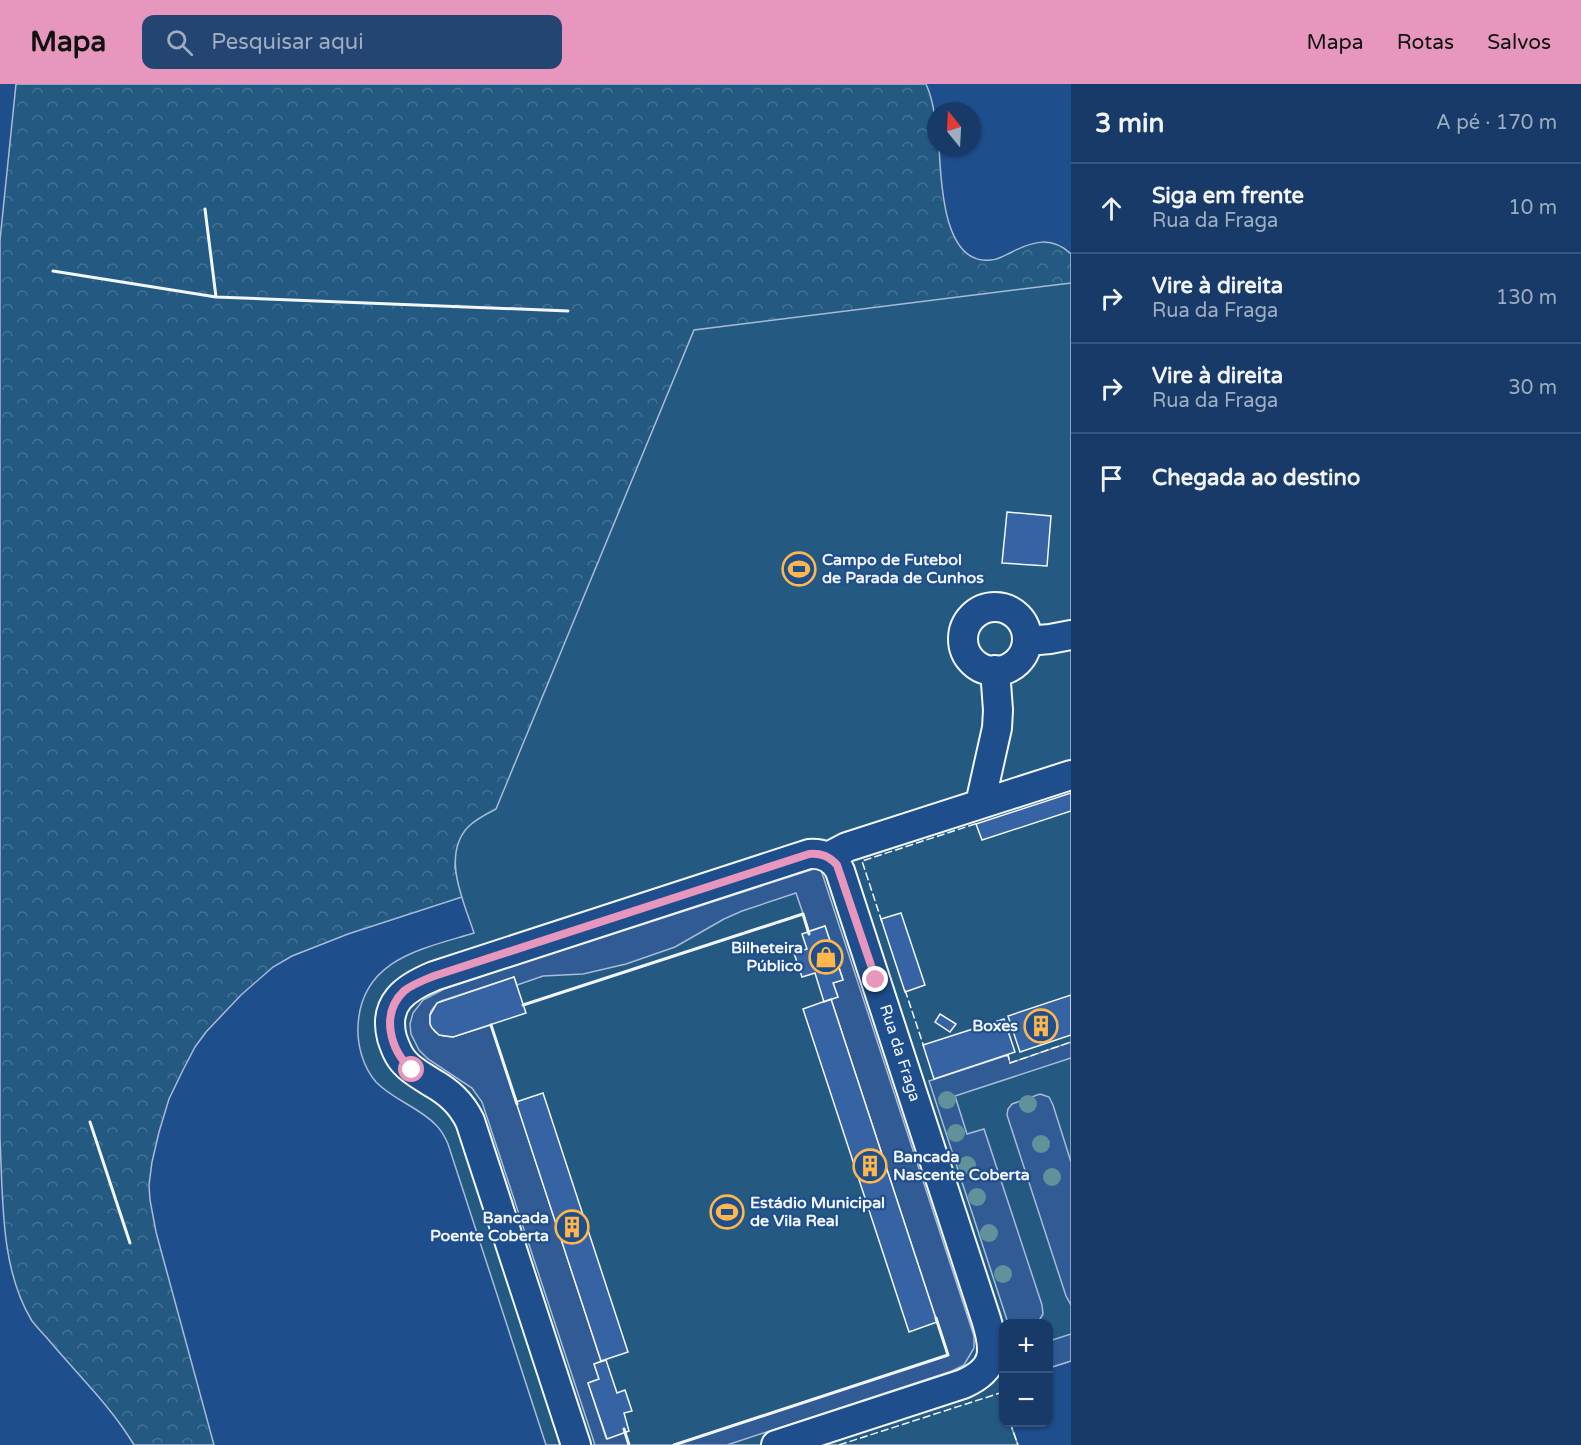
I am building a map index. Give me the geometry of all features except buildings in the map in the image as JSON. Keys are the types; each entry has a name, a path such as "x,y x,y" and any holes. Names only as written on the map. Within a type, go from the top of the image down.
{"street":[{"path":"996,606 1015,613 1026,630 1027,641 1025,651 1011,667 989,670 979,667 970,660 962,640 969,619 976,612 996,606"},
{"path":"1027,641 1071,635"},
{"path":"980,804 997,728 995,670"},
{"path":"576,1445 471,1121 456,1099 412,1070 398,1055 390,1022 394,1005 405,990 434,976 809,854 828,857 847,847 1071,775"},
{"name":"Rua da Fraga","path":"776,1445 973,1380 986,1367 993,1344 840,871 828,857"}],"green space":[{"path":"16,84 926,84 932,102 927,102 927,156 940,156 947,217 962,249 975,258 994,260 1027,245 1042,242 1057,245 1071,254 1071,432 614,707 456,854 455,868 462,897 348,934 292,956 273,967 241,995 195,1047 169,1099 152,1162 149,1185 156,1232 214,1445 134,1445 104,1403 32,1321 14,1279 9,1256 3,1209 0,1138 0,240"},
{"path":"1071,283 1071,1361 1053,1367 1053,1319 999,1319 999,1427 1011,1427 1018,1445 546,1445 448,1144 440,1129 429,1119 390,1094 376,1082 364,1063 358,1026 362,1003 370,985 382,971 398,960 434,945 474,933 457,879 456,851 460,839 471,824 496,809 694,330"}],"shaded area":[{"path":"820,867 974,1336 974,1348 964,1365 952,1371 727,1445 674,1445 948,1355 831,999 838,997 833,983 843,979 825,926 809,931 796,893 742,911 675,947 626,964 583,974 543,976 517,985 514,977 441,1001 431,1011 430,1024 435,1032 443,1036 453,1037 491,1025 601,1361 594,1364 599,1379 588,1383 606,1438 625,1432 629,1445 595,1445 482,1102 472,1088 428,1059 419,1050 411,1034 410,1024 413,1013 423,1000 444,989"},
{"path":"1071,1042 1071,1058 955,1096 967,1134 984,1129 1042,1305 1043,1314 1040,1319 1007,1319 929,1081 1008,1055 1010,1063"},
{"path":"1040,1094 1049,1097 1053,1105 1071,1162 1071,1305 1066,1296 1007,1115 1012,1104"},
{"path":"1071,1334 1071,1361 1053,1367 1053,1340"}],"fence":[{"path":"882,922 862,861 978,823"},
{"path":"905,990 924,1047"},
{"path":"1005,1056 1008,1055 1010,1063 1071,1042"},
{"path":"839,1445 999,1393"},
{"path":"1012,1427 1018,1445"}],"wall":[{"path":"205,209 216,297"},
{"path":"53,271 216,297 568,311"},
{"path":"523,1005 803,914 809,934"},
{"path":"491,1025 517,1104"},
{"path":"90,1122 130,1243"},
{"path":"674,1445 948,1355 936,1318"},
{"path":"624,1429 629,1445"}],"place":[{"name":"Campo de Futebol de Parada de Cunhos","path":"799,569"},
{"name":"Bilheteira Público","path":"826,957"},
{"name":"Boxes","path":"1041,1026"},
{"name":"Bancada Nascente Coberta","path":"870,1166"},
{"name":"Estádio Municipal de Vila Real","path":"727,1212"},
{"name":"Bancada Poente Coberta","path":"572,1227"}],"route":[{"path":"412,1070 398,1055 390,1022 394,1005 405,990 413,985 434,976 809,854 822,855 837,865 876,980"}]}
